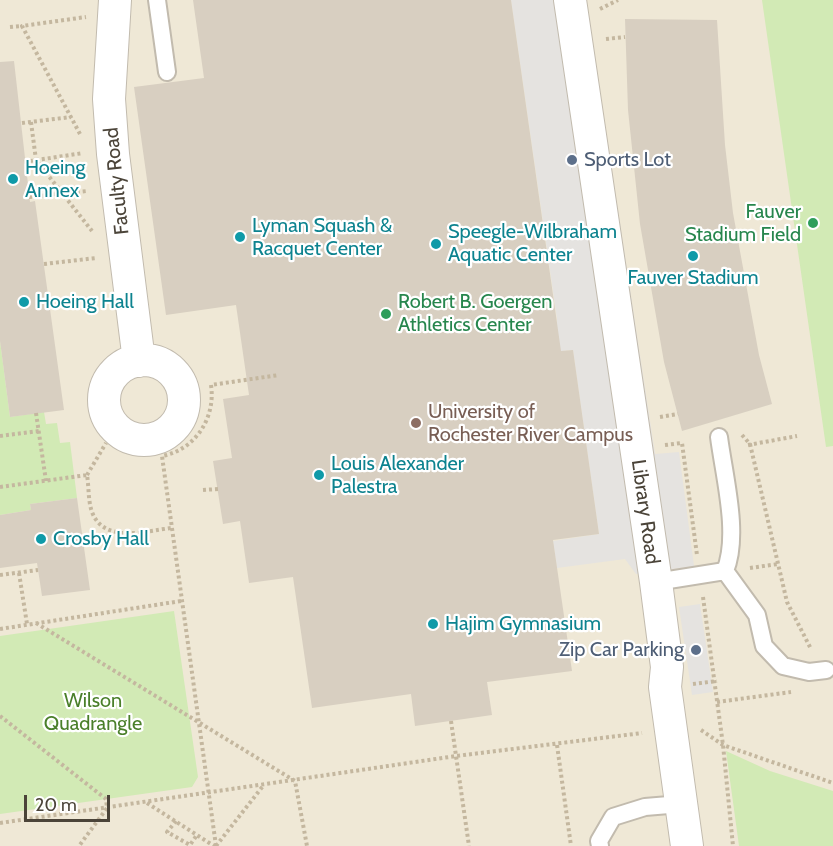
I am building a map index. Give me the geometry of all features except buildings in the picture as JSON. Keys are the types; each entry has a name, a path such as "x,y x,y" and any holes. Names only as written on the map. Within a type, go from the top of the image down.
{"street":[{"name":"Faculty Road","path":"114,0 109,99 139,361"},
{"name":"Library Road","path":"584,5 667,667 665,687 687,846"}],"lane":[{"path":"157,0 168,72"},
{"path":"720,444 731,533 730,559 725,572"},
{"path":"656,582 725,572"},
{"path":"725,572 757,615 764,646 783,666 809,672 826,670"},
{"path":"600,846 599,841 613,817 645,807 681,804"}],"path":[{"path":"584,5 618,0"},
{"path":"10,27 88,17"},
{"path":"22,26 72,117 79,132 82,153"},
{"path":"602,39 625,37"},
{"path":"22,123 72,117"},
{"path":"31,122 36,160 97,238"},
{"path":"24,162 90,152"},
{"path":"29,197 87,191"},
{"path":"44,264 99,257"},
{"path":"215,846 210,793 162,456 178,453 197,436 208,417 213,400 210,385 279,375"},
{"path":"36,414 46,481"},
{"path":"656,417 678,414"},
{"path":"0,436 39,431"},
{"path":"720,444 750,444 797,436"},
{"path":"106,443 87,475 92,512 100,526 115,533 130,534 171,528"},
{"path":"750,444 791,611 804,639 826,670"},
{"path":"0,487 87,475"},
{"path":"203,490 218,489"},
{"path":"754,567 778,564"},
{"path":"0,575 38,570"},
{"path":"19,573 27,624"},
{"path":"702,587 716,681 733,846"},
{"path":"0,628 181,601"},
{"path":"36,623 200,725 296,781"},
{"path":"689,684 716,681"},
{"path":"717,702 798,691"},
{"path":"0,716 106,799 107,808 79,846"},
{"path":"451,721 469,846"},
{"path":"0,824 456,756 672,729 833,783"},
{"path":"557,745 571,846"},
{"path":"296,781 307,846"},
{"path":"215,846 263,786"},
{"path":"147,803 215,846"},
{"path":"176,821 167,832 190,845 197,834"}],"shaded area":[{"name":"University of Rochester River Campus","path":"0,0 833,0 833,846 0,846"},
{"name":"Sports Lot","path":"511,0 586,0 655,454 679,452 694,566 636,574 625,559 557,568 553,541 599,534 573,350 552,352 557,319"},
{"name":"Zip Car Parking","path":"700,604 713,692 692,695 679,607"}],"green space":[{"name":"Fauver Stadium Field","path":"762,0 833,0 833,446 826,447"},
{"path":"0,341 10,417 44,412 46,424 57,423 60,443 70,442 77,498 30,504 31,510 0,515"},
{"name":"Wilson Quadrangle","path":"174,611 198,777 192,787 0,814 0,636"},
{"path":"726,751 770,771 833,791 833,846 739,846"}],"place":[{"name":"Sports Lot","path":"572,160"},
{"name":"Hoeing Annex","path":"13,179"},
{"name":"Fauver Stadium Field","path":"813,223"},
{"name":"Lyman Squash & Racquet Center","path":"240,237"},
{"name":"Speegle-Wilbraham Aquatic Center","path":"436,244"},
{"name":"Fauver Stadium","path":"693,256"},
{"name":"Hoeing Hall","path":"24,302"},
{"name":"Robert B. Goergen Athletics Center","path":"386,314"},
{"name":"University of Rochester River Campus","path":"416,423"},
{"name":"Louis Alexander Palestra","path":"319,475"},
{"name":"Crosby Hall","path":"41,539"},
{"name":"Hajim Gymnasium","path":"433,624"},
{"name":"Zip Car Parking","path":"696,650"}]}
